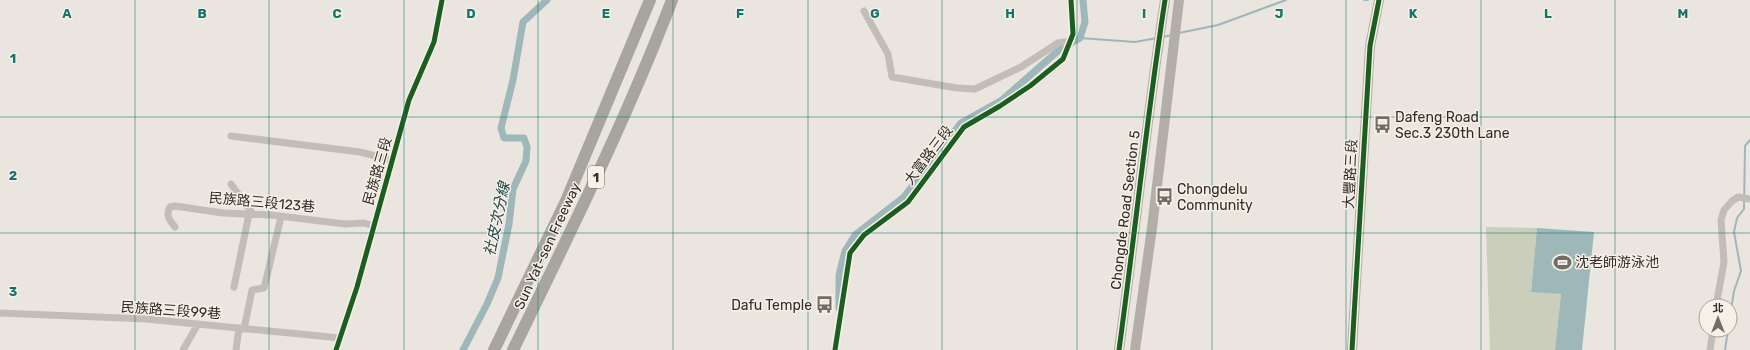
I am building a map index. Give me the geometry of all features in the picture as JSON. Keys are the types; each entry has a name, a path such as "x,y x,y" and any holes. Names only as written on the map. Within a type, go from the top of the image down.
{"highway":[{"name":"Sun Yat-sen Freeway","path":"494,350 566,201 650,0"},
{"name":"Sun Yat-sen Freeway","path":"513,350 600,170 634,94 672,0"}],"street":[{"name":"民族路三段","path":"336,350 374,226 409,100 434,42 442,0"},
{"name":"大富路三段","path":"835,350 850,253 864,235 908,202 964,127 1030,86 1063,59 1073,34 1071,0"},
{"name":"Chongde Road Section 5","path":"1119,350 1136,224 1153,74 1165,0"},
{"name":"Chongde Road Section 5","path":"1134,350 1152,228 1168,76 1179,0"},
{"name":"大豐路三段","path":"1352,350 1370,46 1379,0"},
{"path":"864,11 888,54 892,77 957,88 975,89 984,86 1021,67 1058,43 1071,41"},
{"name":"民族路三段","path":"231,136 360,152 392,160"},
{"path":"231,184 251,214 234,287"},
{"path":"1717,298 1724,262 1721,220 1724,210 1738,197 1750,199"},
{"name":"民族路三段123巷","path":"175,227 169,219 168,212 170,208 175,206 222,213 251,214 345,224 364,223 374,226"},
{"path":"236,350 252,290 264,288 281,217"},
{"name":"民族路三段99巷","path":"0,313 146,319 340,338"},
{"path":"183,350 198,324"},
{"path":"1710,350 1712,338"}],"green space":[{"path":"1486,227 1537,228 1531,291 1561,294 1555,350 1490,350"}],"water":[{"name":"沈老師游泳池","path":"1537,228 1594,232 1582,350 1555,350 1561,294 1531,292"}],"waterway":[{"name":"社皮次分線","path":"463,350 487,304 498,278 509,224 513,189 526,161 527,147 524,138 504,138 501,128 513,80 523,22 547,0"},
{"path":"839,308 839,275 845,251 855,235 904,197 961,123 1002,100 1059,50 1080,38 1085,22 1083,0"},
{"path":"1179,33 1218,25 1286,0"},
{"path":"1163,37 1172,35"},
{"path":"1080,38 1135,42 1157,38"},
{"path":"1733,298 1741,271 1734,232 1737,218 1744,209 1745,146 1750,140"},
{"path":"1725,350 1727,338"}],"cycle path":[{"path":"336,350 357,287 409,100 434,42 442,0"},
{"path":"835,350 850,253 864,235 908,202 964,127 1030,86 1063,59 1073,34 1071,0"},
{"path":"1119,350 1152,87 1165,0"},
{"path":"1352,350 1370,46 1379,0"}],"place":[{"name":"Dafeng Road Sec.3 230th Lane","path":"1382,125"},
{"name":"Chongdelu Community","path":"1164,197"},
{"name":"沈老師游泳池","path":"1562,262"},
{"name":"Dafu Temple","path":"825,305"}]}
